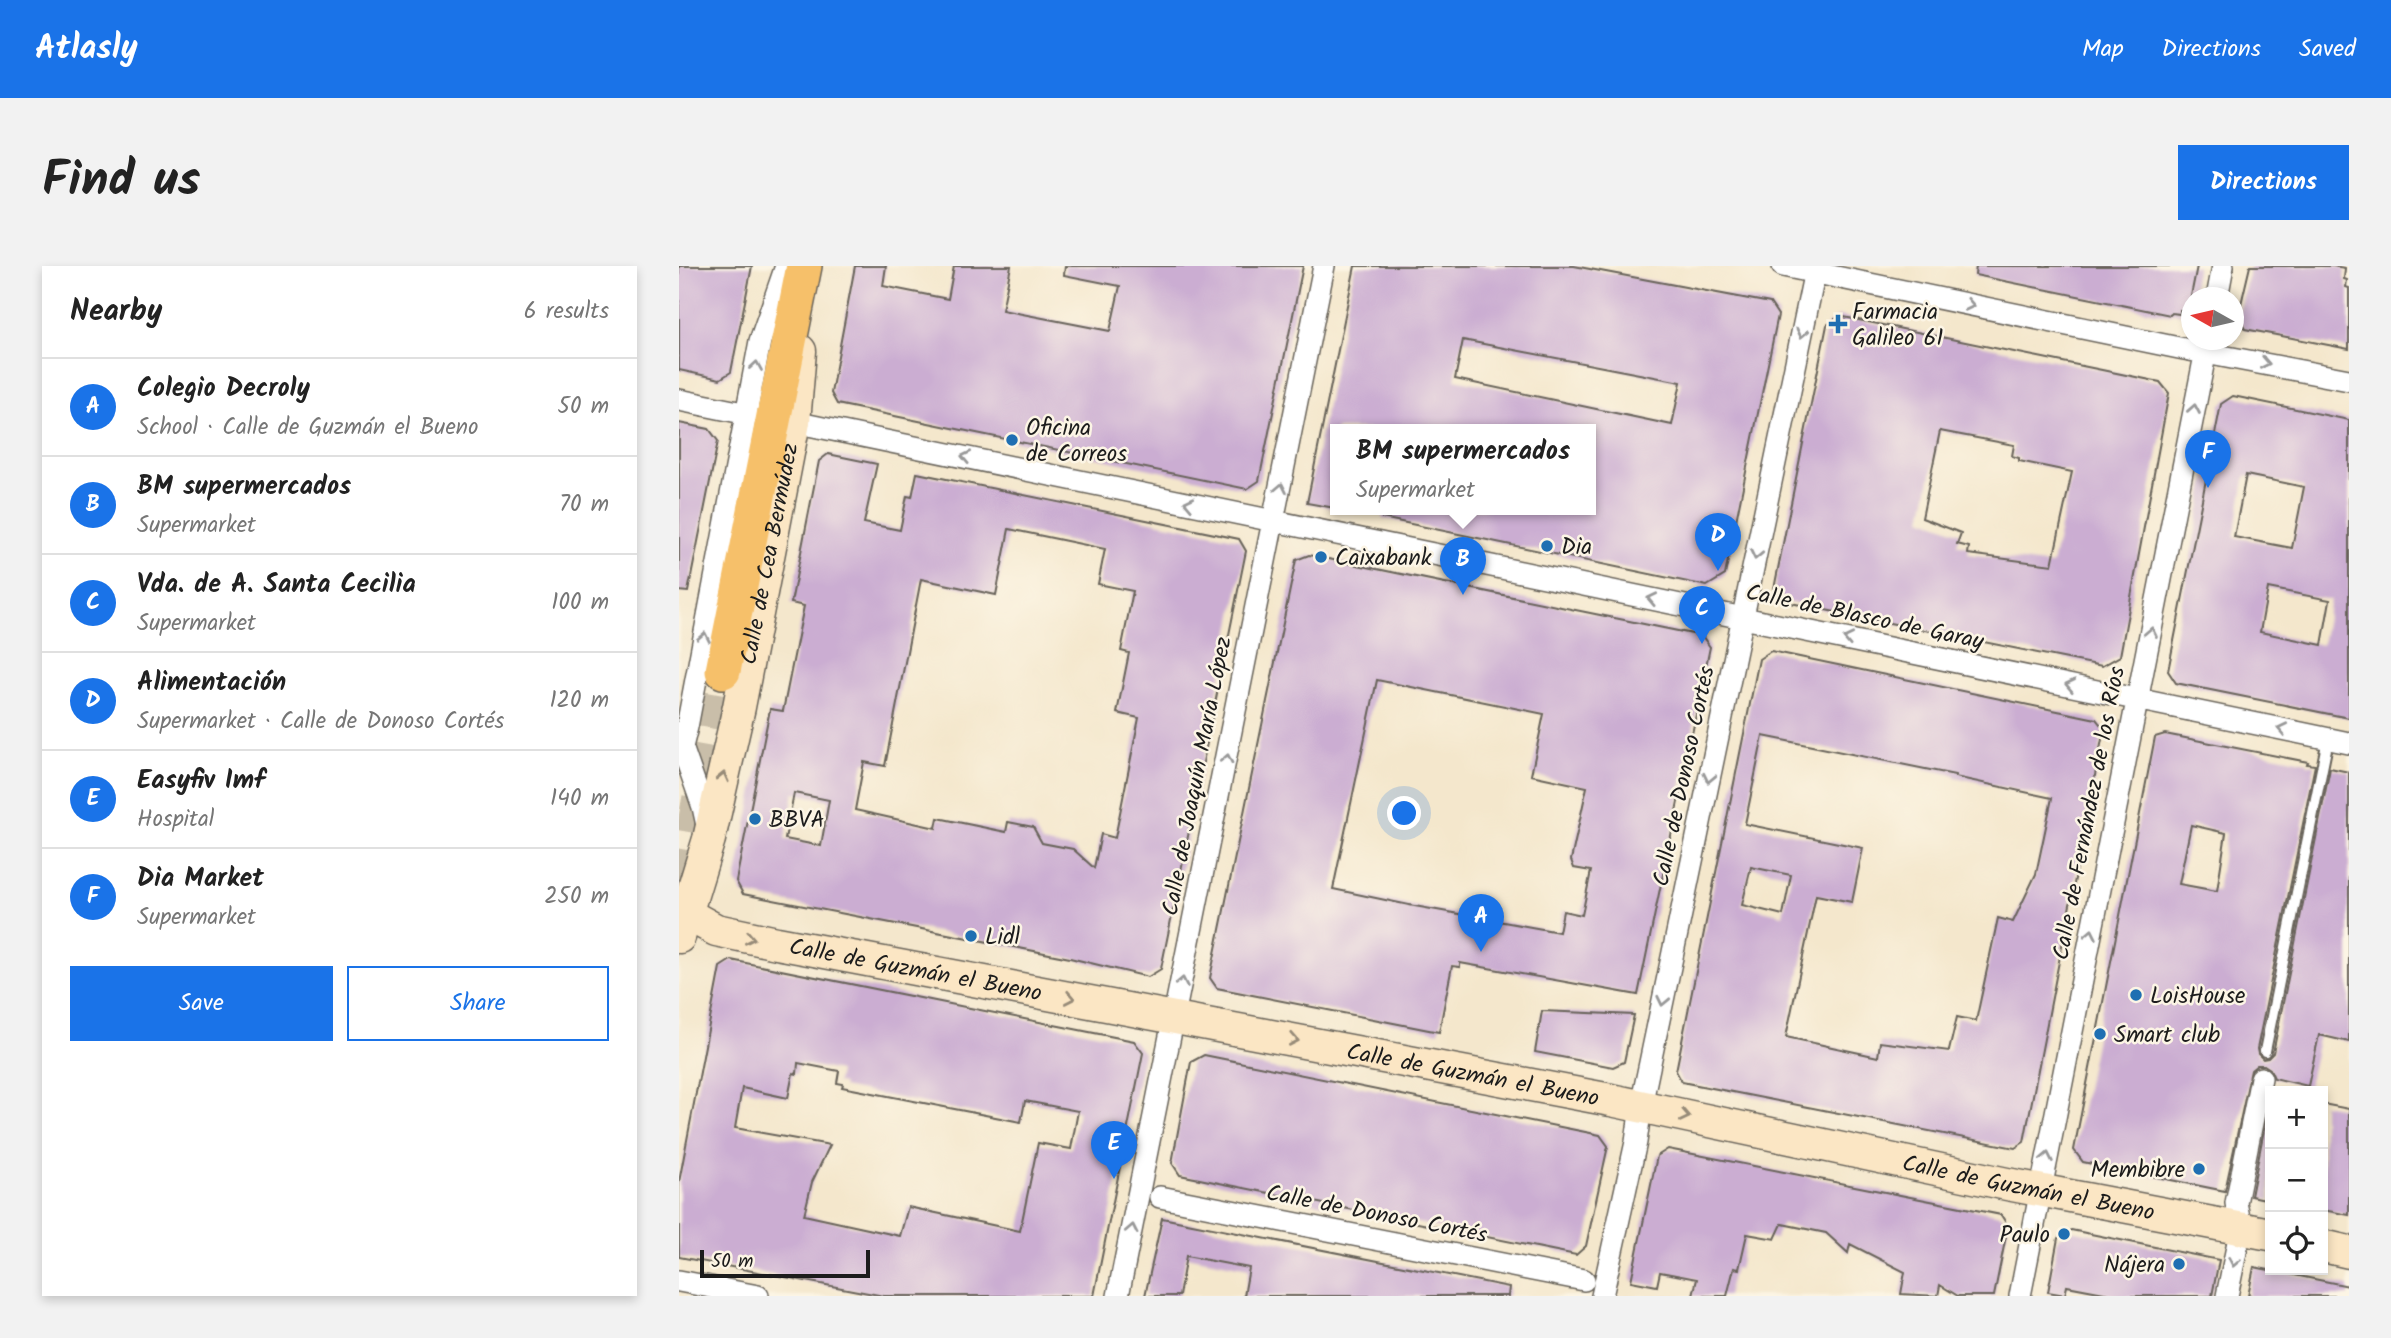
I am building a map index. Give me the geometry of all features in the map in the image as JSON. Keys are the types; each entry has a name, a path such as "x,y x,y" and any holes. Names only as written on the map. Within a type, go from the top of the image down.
{"main road":[{"name":"Calle de Cea Bermúdez","path":"723,671 806,266"}],"street":[{"name":"Calle de Cea Bermúdez","path":"709,839 703,807 681,749 760,341 786,266"},
{"name":"Calle de Cea Bermúdez","path":"682,921 709,839 739,707 794,422 806,266"},
{"name":"Calle de Joaquín María López","path":"1118,1296 1324,266"},
{"path":"1783,266 1816,270 2181,341"},
{"path":"2219,287 2223,266"},
{"name":"Calle de Donoso Cortés","path":"1602,1296 1816,270"},
{"name":"Calle de Fernández de los Ríos","path":"2020,1296 2205,350"},
{"path":"2223,350 2349,380"},
{"path":"679,400 748,414"},
{"name":"Calle de Blasco de Garay","path":"794,422 2339,741"},
{"name":"Calle de Guzmán el Bueno","path":"682,921 725,932 1641,1106 2040,1191 2256,1231"},
{"path":"2227,1296 2256,1231 2236,1203 2261,1078"},
{"name":"Calle de Donoso Cortés","path":"1160,1197 1584,1280"},
{"path":"2328,1247 2349,1252"},
{"path":"679,1281 758,1296"}],"lane":[{"path":"2265,1051 2339,741"}],"building":[{"path":"679,266 752,266 731,372 720,379 679,370"},
{"path":"855,266 886,266 883,286 948,299 954,266 1011,266 1002,310 1110,331 1120,286 1064,275 1065,266 1303,266 1259,481 1247,489 837,404 831,393"},
{"path":"1355,266 1574,266 1770,303 1778,315 1725,575 1707,586 1382,518 1382,515 1596,515 1596,424 1330,424 1330,507 1307,503","holes":["1463,340 1681,382 1672,425 1455,379"]},
{"path":"1976,266 2197,266 2193,287 2181,287 2180,314 2170,315 1975,275"},
{"path":"2250,266 2345,268 2344,279 2347,280 2346,287 2349,288 2349,349 2245,329 2244,292"},
{"path":"1839,316 2160,382 2169,393 2120,656 2102,666 1781,601 1774,589 1827,325","holes":["1940,431 2014,445 2012,456 2019,458 2019,461 2072,472 2052,565 1968,554 1969,547 1957,544 1961,533 1922,518"]},
{"path":"2233,396 2349,420 2349,718 2176,683 2168,671 2221,404","holes":["2246,475 2304,487 2292,548 2234,537","2268,588 2330,600 2322,645 2260,632"]},
{"path":"679,423 709,429 718,441 688,592 679,591"},
{"path":"828,454 877,464 864,523 900,530 907,496 912,497 917,473 1239,539 1246,551 1161,969 1148,977 1070,958 743,894 736,881 770,709 783,711 804,606 791,603 819,461","holes":["1009,529 1105,549 1098,584 1133,591 1121,651 1129,653 1117,713 1139,718 1115,838 1101,834 1094,868 1073,849 1042,843 1033,827 1008,822 1006,832 938,818 936,828 855,810 864,762 885,766 921,579 996,595","794,793 829,800 821,846 785,839"]},
{"path":"1309,555 1702,636 1710,647 1638,995 1460,963 1460,967 1452,966 1439,1032 1217,988 1210,978 1296,560","holes":["1377,680 1544,714 1531,775 1587,787 1571,860 1574,868 1591,871 1582,915 1563,911 1559,932 1333,889"]},
{"path":"1771,651 2096,719 2104,729 2024,1142 2015,1148 1682,1082 1676,1071 1759,659","holes":["1763,736 1955,775 2052,798 2036,874 2013,922 1998,918 1976,1021 1957,1017 1949,1051 1880,1042 1878,1057 1786,1037 1816,895 1852,902 1863,848 1745,824","1751,867 1791,875 1783,915 1742,905"]},
{"path":"2165,734 2315,765 2257,1049 2263,1059 2273,1053 2330,768 2349,772 2349,1042 2319,1035 2308,1086 2274,1078 2270,1069 2264,1065 2257,1065 2251,1070 2225,1191 2083,1162 2074,1150 2155,737","holes":["2191,825 2226,833 2217,891 2179,884"]},
{"path":"731,960 1134,1041 1143,1053 1094,1296 884,1296 679,1257 679,1182 720,967","holes":["798,1063 839,1071 837,1083 843,1084 842,1087 1021,1122 1025,1101 1078,1111 1071,1149 1038,1143 1020,1231 908,1207 900,1236 804,1215 812,1182 830,1145 735,1128 742,1088 788,1098"]},
{"path":"1542,1011 1634,1015 1624,1062 1613,1067 1535,1052"},
{"path":"1204,1055 1600,1135 1608,1146 1586,1246 1576,1255 1180,1175 1172,1163 1191,1062"},
{"path":"2328,1105 2349,1109 2349,1215 2328,1211"},
{"path":"2265,1125 2265,1199 2251,1196"},
{"path":"1668,1149 2001,1215 2008,1226 1994,1296 1958,1296 1940,1285 1938,1296 1901,1294 1905,1272 1850,1244 1848,1253 1826,1233 1782,1224 1775,1239 1747,1234 1739,1269 1734,1268 1727,1296 1693,1296 1697,1279 1660,1272 1657,1286 1631,1281 1657,1156"},
{"path":"1162,1218 1509,1287 1508,1296 1244,1296 1249,1268 1186,1256 1179,1296 1145,1296"},
{"path":"2071,1230 2219,1260 2212,1296 2120,1296 2067,1286 2065,1295 2048,1292 2058,1238"},
{"path":"2254,1267 2265,1269 2265,1275 2294,1275 2349,1286 2349,1296 2248,1296"}],"tunnel":[{"path":"684,885 723,671"}],"place":[{"name":"Farmacia Galileo 61","path":"1838,324"},
{"name":"Oficina de Correos","path":"1012,440"},
{"name":"Dia Market","path":"2208,488"},
{"name":"Dia","path":"1547,546"},
{"name":"Caixabank","path":"1321,557"},
{"name":"Alimentación","path":"1718,571"},
{"name":"BM supermercados","path":"1463,595"},
{"name":"Vda. de A. Santa Cecilia","path":"1702,644"},
{"name":"BBVA","path":"755,819"},
{"name":"Lidl","path":"971,936"},
{"name":"Colegio Decroly","path":"1481,952"},
{"name":"LoisHouse","path":"2136,995"},
{"name":"Smart club","path":"2100,1034"},
{"name":"Membibre","path":"2199,1169"},
{"name":"Easyfiv Imf","path":"1114,1179"},
{"name":"Paulo","path":"2064,1234"},
{"name":"Nájera","path":"2179,1264"}]}
